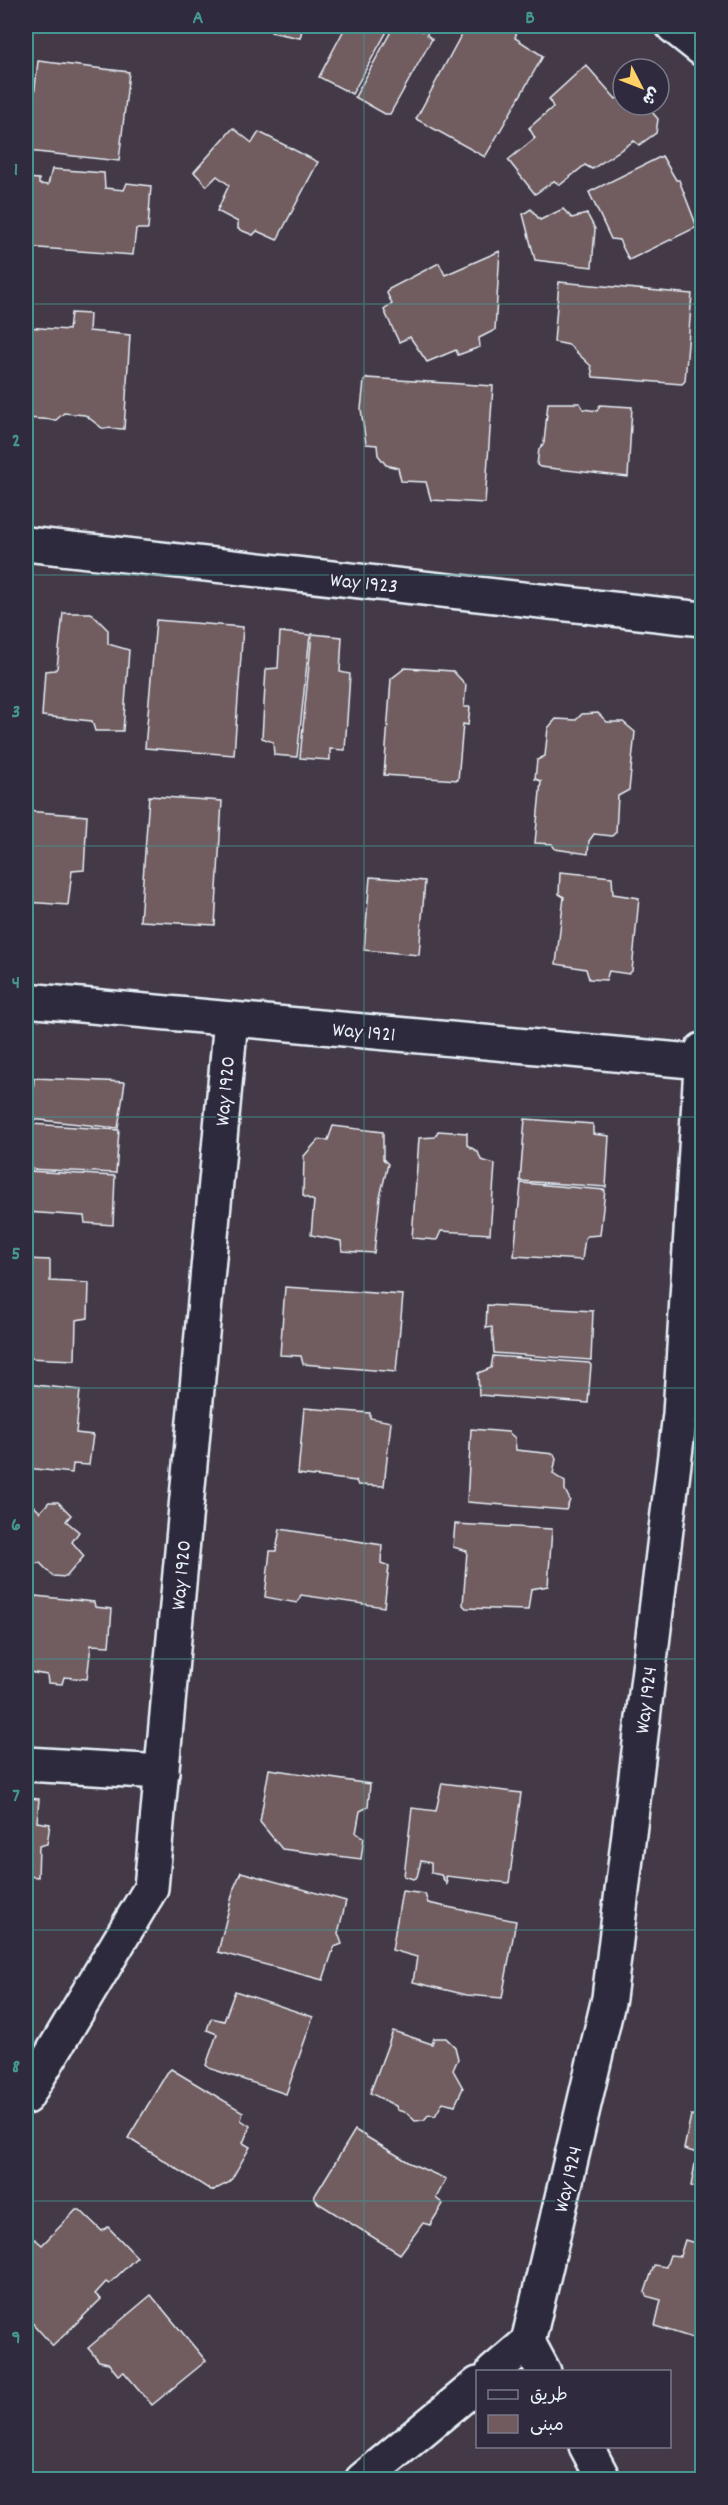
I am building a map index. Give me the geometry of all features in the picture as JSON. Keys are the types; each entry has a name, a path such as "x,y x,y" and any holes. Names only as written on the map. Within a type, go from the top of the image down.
{"street":[{"path":"673,26 702,49"},
{"name":"Way 1923","path":"26,544 702,619"},
{"name":"Way 1921","path":"26,1000 231,1019 702,1056"},
{"name":"Way 1920","path":"26,2097 151,1887 231,1019"},
{"name":"Way 1924","path":"528,2342 609,1998 680,1414 702,1056"},
{"path":"26,1764 162,1772"},
{"path":"495,2370 528,2342 543,2370"},
{"path":"362,2480 476,2385"},
{"path":"587,2448 604,2480"}],"building":[{"path":"270,26 303,26 300,38 271,32"},
{"path":"346,26 390,26 352,94 319,77"},
{"path":"394,26 426,26 423,31 428,29 427,35 432,39 390,114 385,114 355,97"},
{"path":"466,26 487,26 496,30 500,26 508,26 517,31 515,38 543,56 485,157 416,119"},
{"path":"38,61 129,72 119,161 28,151"},
{"path":"586,65 611,93 611,117 656,117 656,133 639,145 634,141 592,169 585,165 560,185 554,181 535,194 508,160 535,138 529,128 553,107 549,99"},
{"path":"233,128 252,143 259,132 318,162 277,240 257,231 253,235 238,229 238,222 217,211 229,185 217,176 207,186 194,172"},
{"path":"662,156 676,180 679,180 697,227 629,260 619,240 611,239 589,192"},
{"path":"52,169 104,173 105,188 124,190 127,183 151,186 148,229 136,229 133,255 26,247 26,178 39,179 39,184 48,185"},
{"path":"531,209 540,220 563,209 572,218 587,214 595,229 592,267 535,260 523,214"},
{"path":"500,251 495,330 479,338 480,347 458,355 456,350 427,362 410,337 399,342 384,310 392,304 387,293 389,289 439,263 445,275"},
{"path":"559,282 692,294 685,381 682,384 593,377 591,366 569,345 554,342"},
{"path":"71,313 90,314 89,331 130,335 124,429 102,428 85,415 64,413 56,420 26,418 26,327 69,330"},
{"path":"367,378 493,386 485,503 431,500 426,482 401,481 398,468 386,465 378,455 377,445 366,444 361,409 364,381"},
{"path":"548,403 580,403 583,409 597,411 600,405 632,407 628,477 537,465 539,449 544,443"},
{"path":"63,613 91,613 108,630 108,644 129,650 123,731 95,731 92,721 42,716 45,671 57,668"},
{"path":"156,620 243,627 234,755 145,748"},
{"path":"280,632 310,635 297,757 274,755 273,742 262,738 266,669 278,668"},
{"path":"312,634 342,637 340,672 350,674 345,750 330,749 330,760 300,758"},
{"path":"405,668 453,671 466,685 464,707 470,707 468,725 463,724 458,780 384,775 391,679"},
{"path":"598,713 607,722 623,722 635,732 629,790 618,796 616,832 612,836 594,834 589,841 588,854 555,849 552,844 535,843 541,781 535,779 537,760 545,756 548,728 556,719 576,720 582,714"},
{"path":"149,796 222,801 215,925 140,921"},
{"path":"26,811 87,816 84,870 72,871 68,905 26,902"},
{"path":"560,872 612,877 613,894 639,898 632,971 629,974 609,971 606,980 589,979 586,969 556,964 564,897 559,894"},
{"path":"370,877 425,881 419,955 364,950"},
{"path":"34,1078 125,1082 118,1128 31,1119"},
{"path":"525,1119 593,1124 593,1134 609,1136 606,1187 520,1181"},
{"path":"31,1124 119,1130 116,1173 28,1169"},
{"path":"333,1126 383,1132 383,1159 388,1164 380,1197 374,1253 342,1251 341,1241 311,1235 314,1201 303,1196 304,1156 318,1140 328,1140"},
{"path":"438,1131 467,1133 467,1145 478,1152 481,1160 495,1164 490,1234 441,1231 437,1240 412,1238 419,1138 435,1137"},
{"path":"27,1171 115,1176 113,1225 85,1223 84,1216 26,1212"},
{"path":"521,1183 605,1190 600,1235 585,1238 582,1260 514,1256"},
{"path":"26,1259 50,1260 50,1281 89,1283 88,1318 76,1320 75,1360 26,1358"},
{"path":"285,1287 403,1295 396,1372 303,1364 301,1356 280,1355"},
{"path":"487,1305 593,1311 591,1360 494,1353 492,1327 486,1328"},
{"path":"493,1356 589,1363 591,1365 588,1403 479,1395 478,1373 491,1368"},
{"path":"26,1384 80,1390 76,1433 93,1435 89,1465 73,1464 72,1473 26,1468"},
{"path":"304,1408 370,1413 370,1418 391,1422 384,1486 358,1485 356,1481 298,1474"},
{"path":"471,1429 508,1432 515,1438 516,1450 554,1454 556,1459 553,1474 565,1482 565,1490 570,1500 566,1510 467,1502"},
{"path":"26,1499 40,1512 49,1502 58,1502 71,1515 66,1521 79,1532 72,1542 84,1556 66,1577 53,1576 40,1563 26,1565"},
{"path":"455,1524 552,1529 548,1586 531,1589 528,1610 466,1608 463,1605 467,1551 453,1547"},
{"path":"280,1529 382,1545 381,1563 389,1566 384,1607 301,1595 297,1603 265,1597 270,1551 276,1551"},
{"path":"26,1595 32,1596 26,1671"},
{"path":"35,1596 94,1602 95,1607 112,1609 109,1646 91,1645 87,1679 64,1677 62,1684 48,1683 47,1675 29,1672"},
{"path":"269,1769 370,1784 368,1807 360,1811 356,1833 364,1838 361,1859 282,1849 260,1822"},
{"path":"442,1783 521,1793 509,1883 446,1876 447,1885 441,1875 431,1873 431,1863 421,1861 417,1877 413,1879 404,1876 412,1808 436,1811"},
{"path":"26,1798 39,1799 37,1822 50,1824 47,1844 39,1846 38,1877 26,1876"},
{"path":"241,1872 346,1901 338,1933 342,1944 334,1947 323,1980 218,1952 234,1888"},
{"path":"402,1891 425,1894 428,1903 516,1921 502,1998 467,1995 413,1982 417,1957 392,1950"},
{"path":"235,1991 313,2017 286,2094 206,2065 217,2034 207,2030 210,2021 212,2018 224,2021"},
{"path":"393,2031 432,2044 434,2038 446,2038 455,2047 458,2059 453,2070 463,2088 455,2105 443,2102 435,2116 429,2114 424,2120 415,2121 407,2113 397,2110 396,2106 370,2093"},
{"path":"171,2069 243,2112 241,2120 250,2126 243,2143 250,2147 230,2182 212,2191 128,2138"},
{"path":"691,2115 702,2116 702,2189 691,2186 697,2153 684,2149"},
{"path":"355,2130 410,2163 446,2179 436,2198 443,2204 430,2225 423,2223 400,2254 318,2203 314,2197"},
{"path":"76,2210 80,2210 102,2231 108,2227 137,2257 109,2284 106,2282 95,2294 101,2299 53,2346 26,2316 26,2295 28,2293 26,2276 30,2265 26,2258 26,2247 35,2239 42,2245"},
{"path":"685,2240 702,2245 702,2341 655,2326 661,2300 646,2296 645,2292 654,2265 666,2267 670,2255 680,2256"},
{"path":"151,2295 206,2361 152,2405 124,2372 118,2375 108,2363 99,2361 88,2348"}]}
